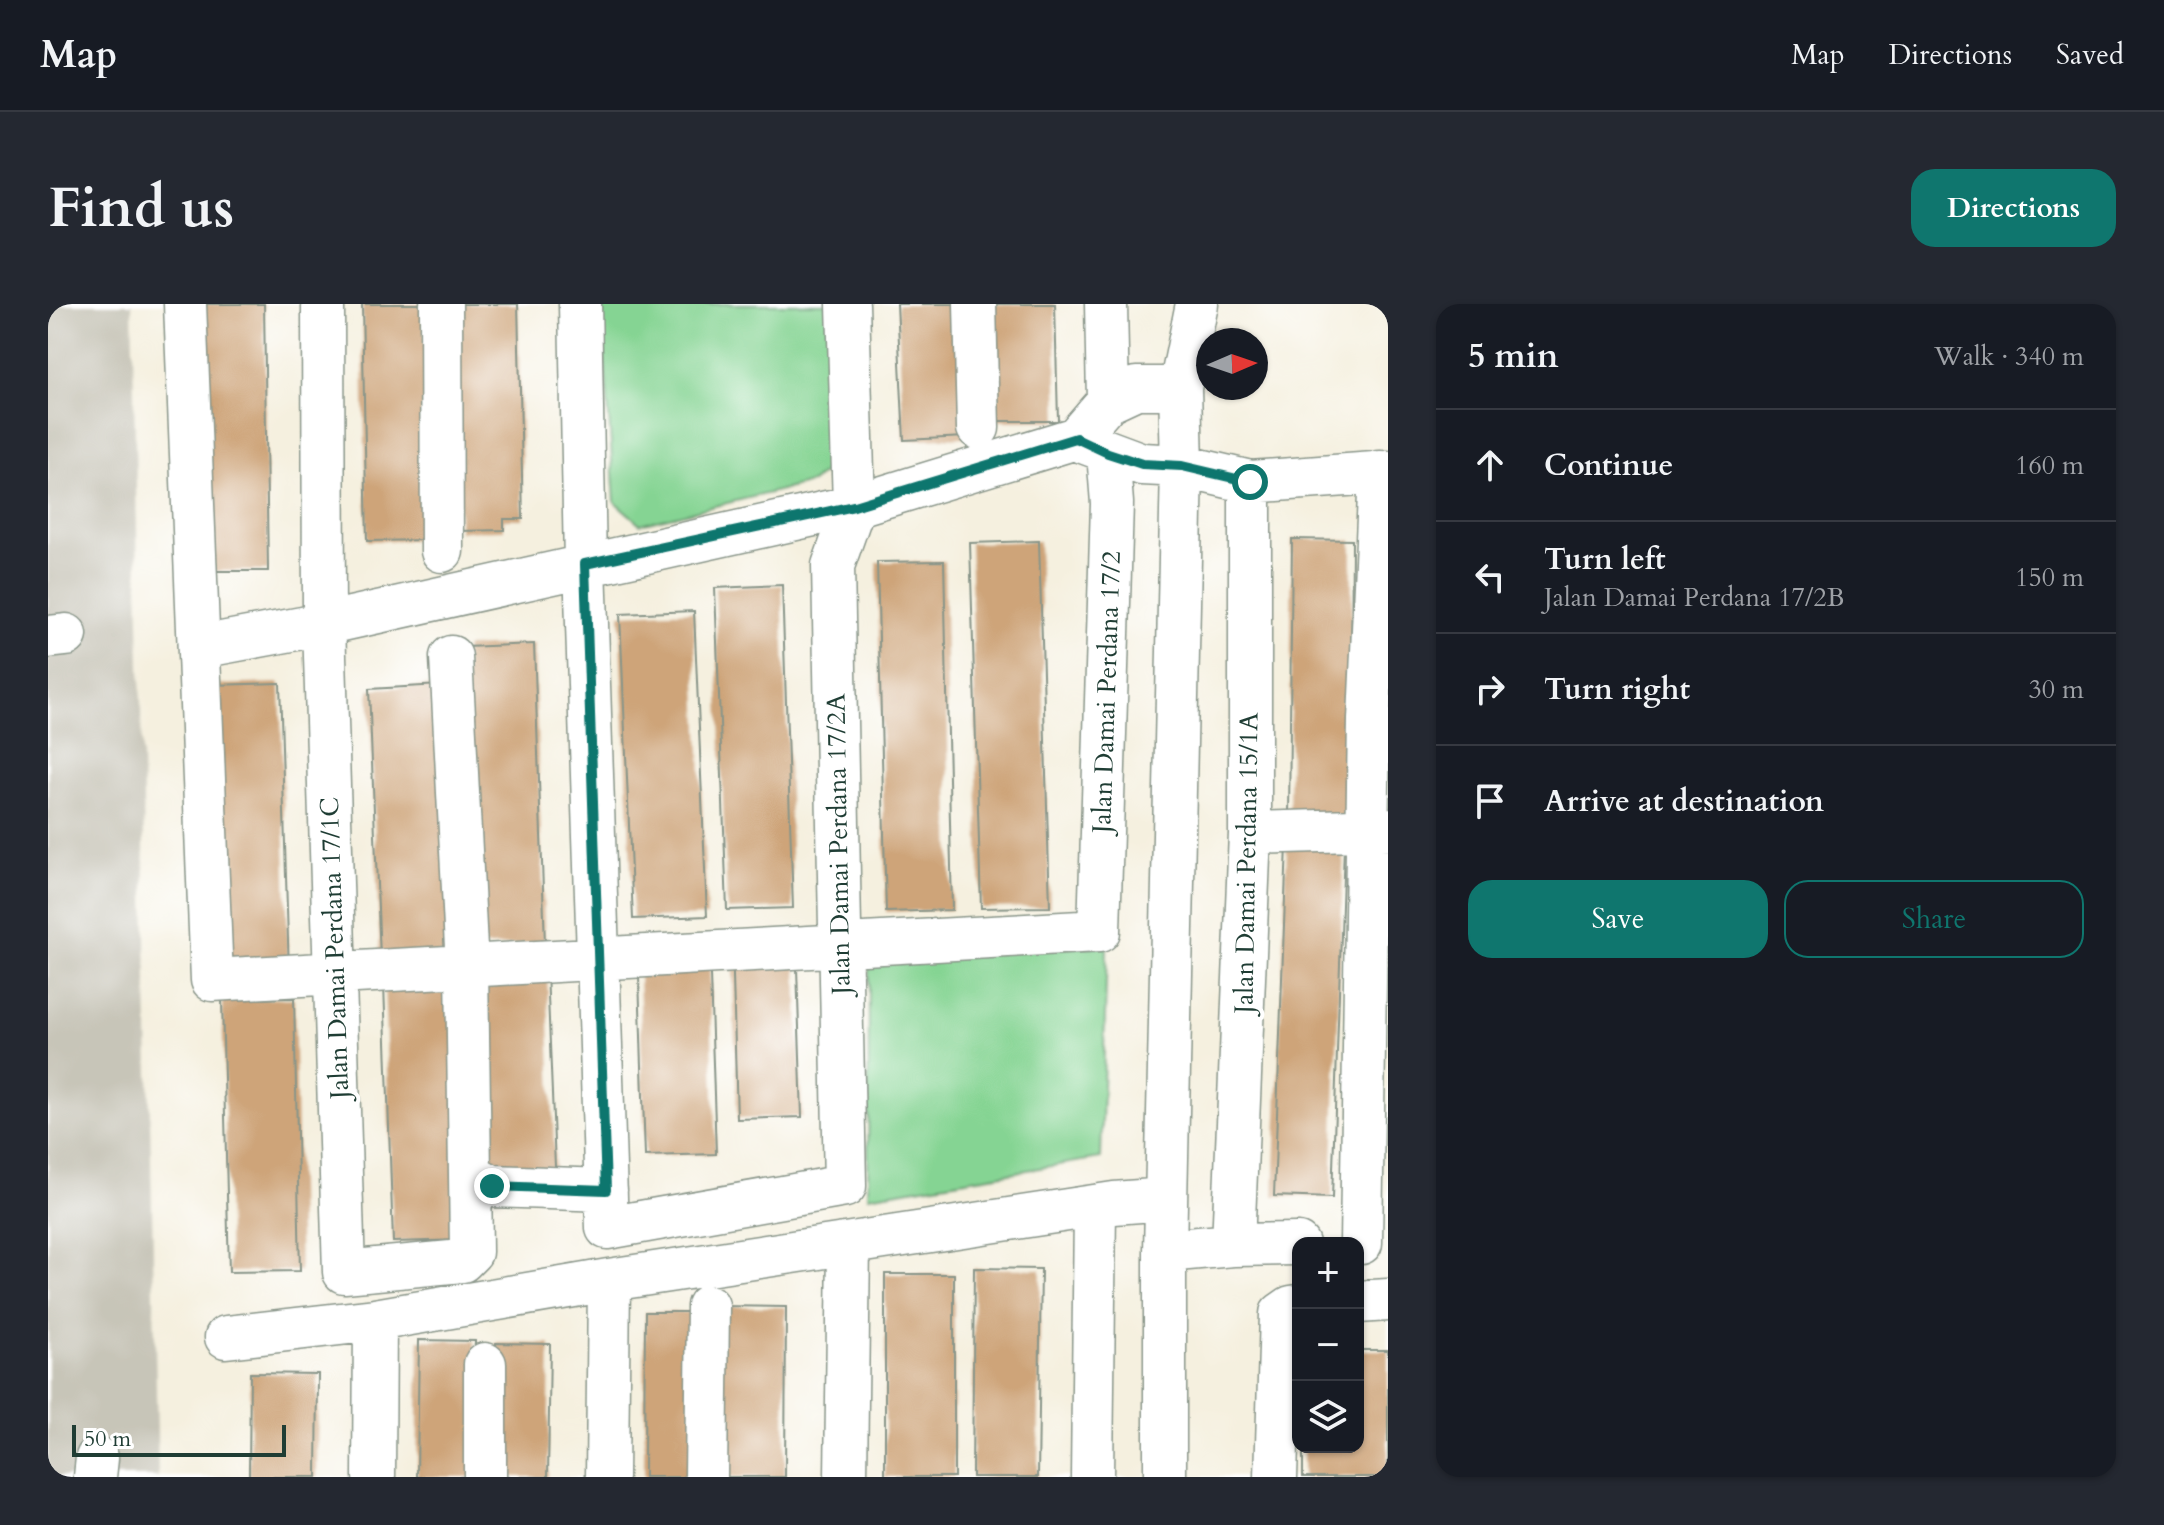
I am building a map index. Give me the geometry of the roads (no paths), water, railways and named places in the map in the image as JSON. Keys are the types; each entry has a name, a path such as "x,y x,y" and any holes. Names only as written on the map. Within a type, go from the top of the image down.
{"street":[{"path":"185,304 212,980 840,945"},
{"name":"Jalan Damai Perdana 17/1C","path":"323,304 324,624 344,1272 462,1261 471,1252 470,1174"},
{"path":"441,304 442,551"},
{"path":"451,657 467,967 470,1174 492,1186 606,1209 585,564 580,304"},
{"path":"848,304 854,506"},
{"path":"975,304 978,428"},
{"path":"1092,446 1108,401 1106,304"},
{"path":"1165,1477 1165,1251 1182,466 1180,388 1197,304"},
{"path":"1108,401 1136,388 1180,388"},
{"path":"200,647 324,624 854,506 1092,446 1142,464 1182,466 1250,482 1384,472 1369,720 1378,829 1368,1242"},
{"name":"Jalan Damai Perdana 17/2","path":"840,945 1099,931 1112,503 1092,446"},
{"name":"Jalan Damai Perdana 15/1A","path":"1233,1245 1250,833 1250,482"},
{"name":"Jalan Damai Perdana 17/2A","path":"606,1209 845,1186 833,566 854,506"},
{"path":"1250,833 1378,829"},
{"path":"226,1337 375,1320 609,1280 1166,1199"},
{"path":"1092,1477 1095,1207"},
{"path":"846,1477 849,1244"},
{"path":"1165,1251 1292,1244"},
{"path":"607,1477 609,1280"},
{"path":"1364,1302 1388,1300"},
{"path":"706,1477 708,1306"},
{"path":"1276,1477 1281,1314 1292,1307"},
{"path":"374,1477 375,1320"},
{"path":"485,1364 485,1477"}]}
